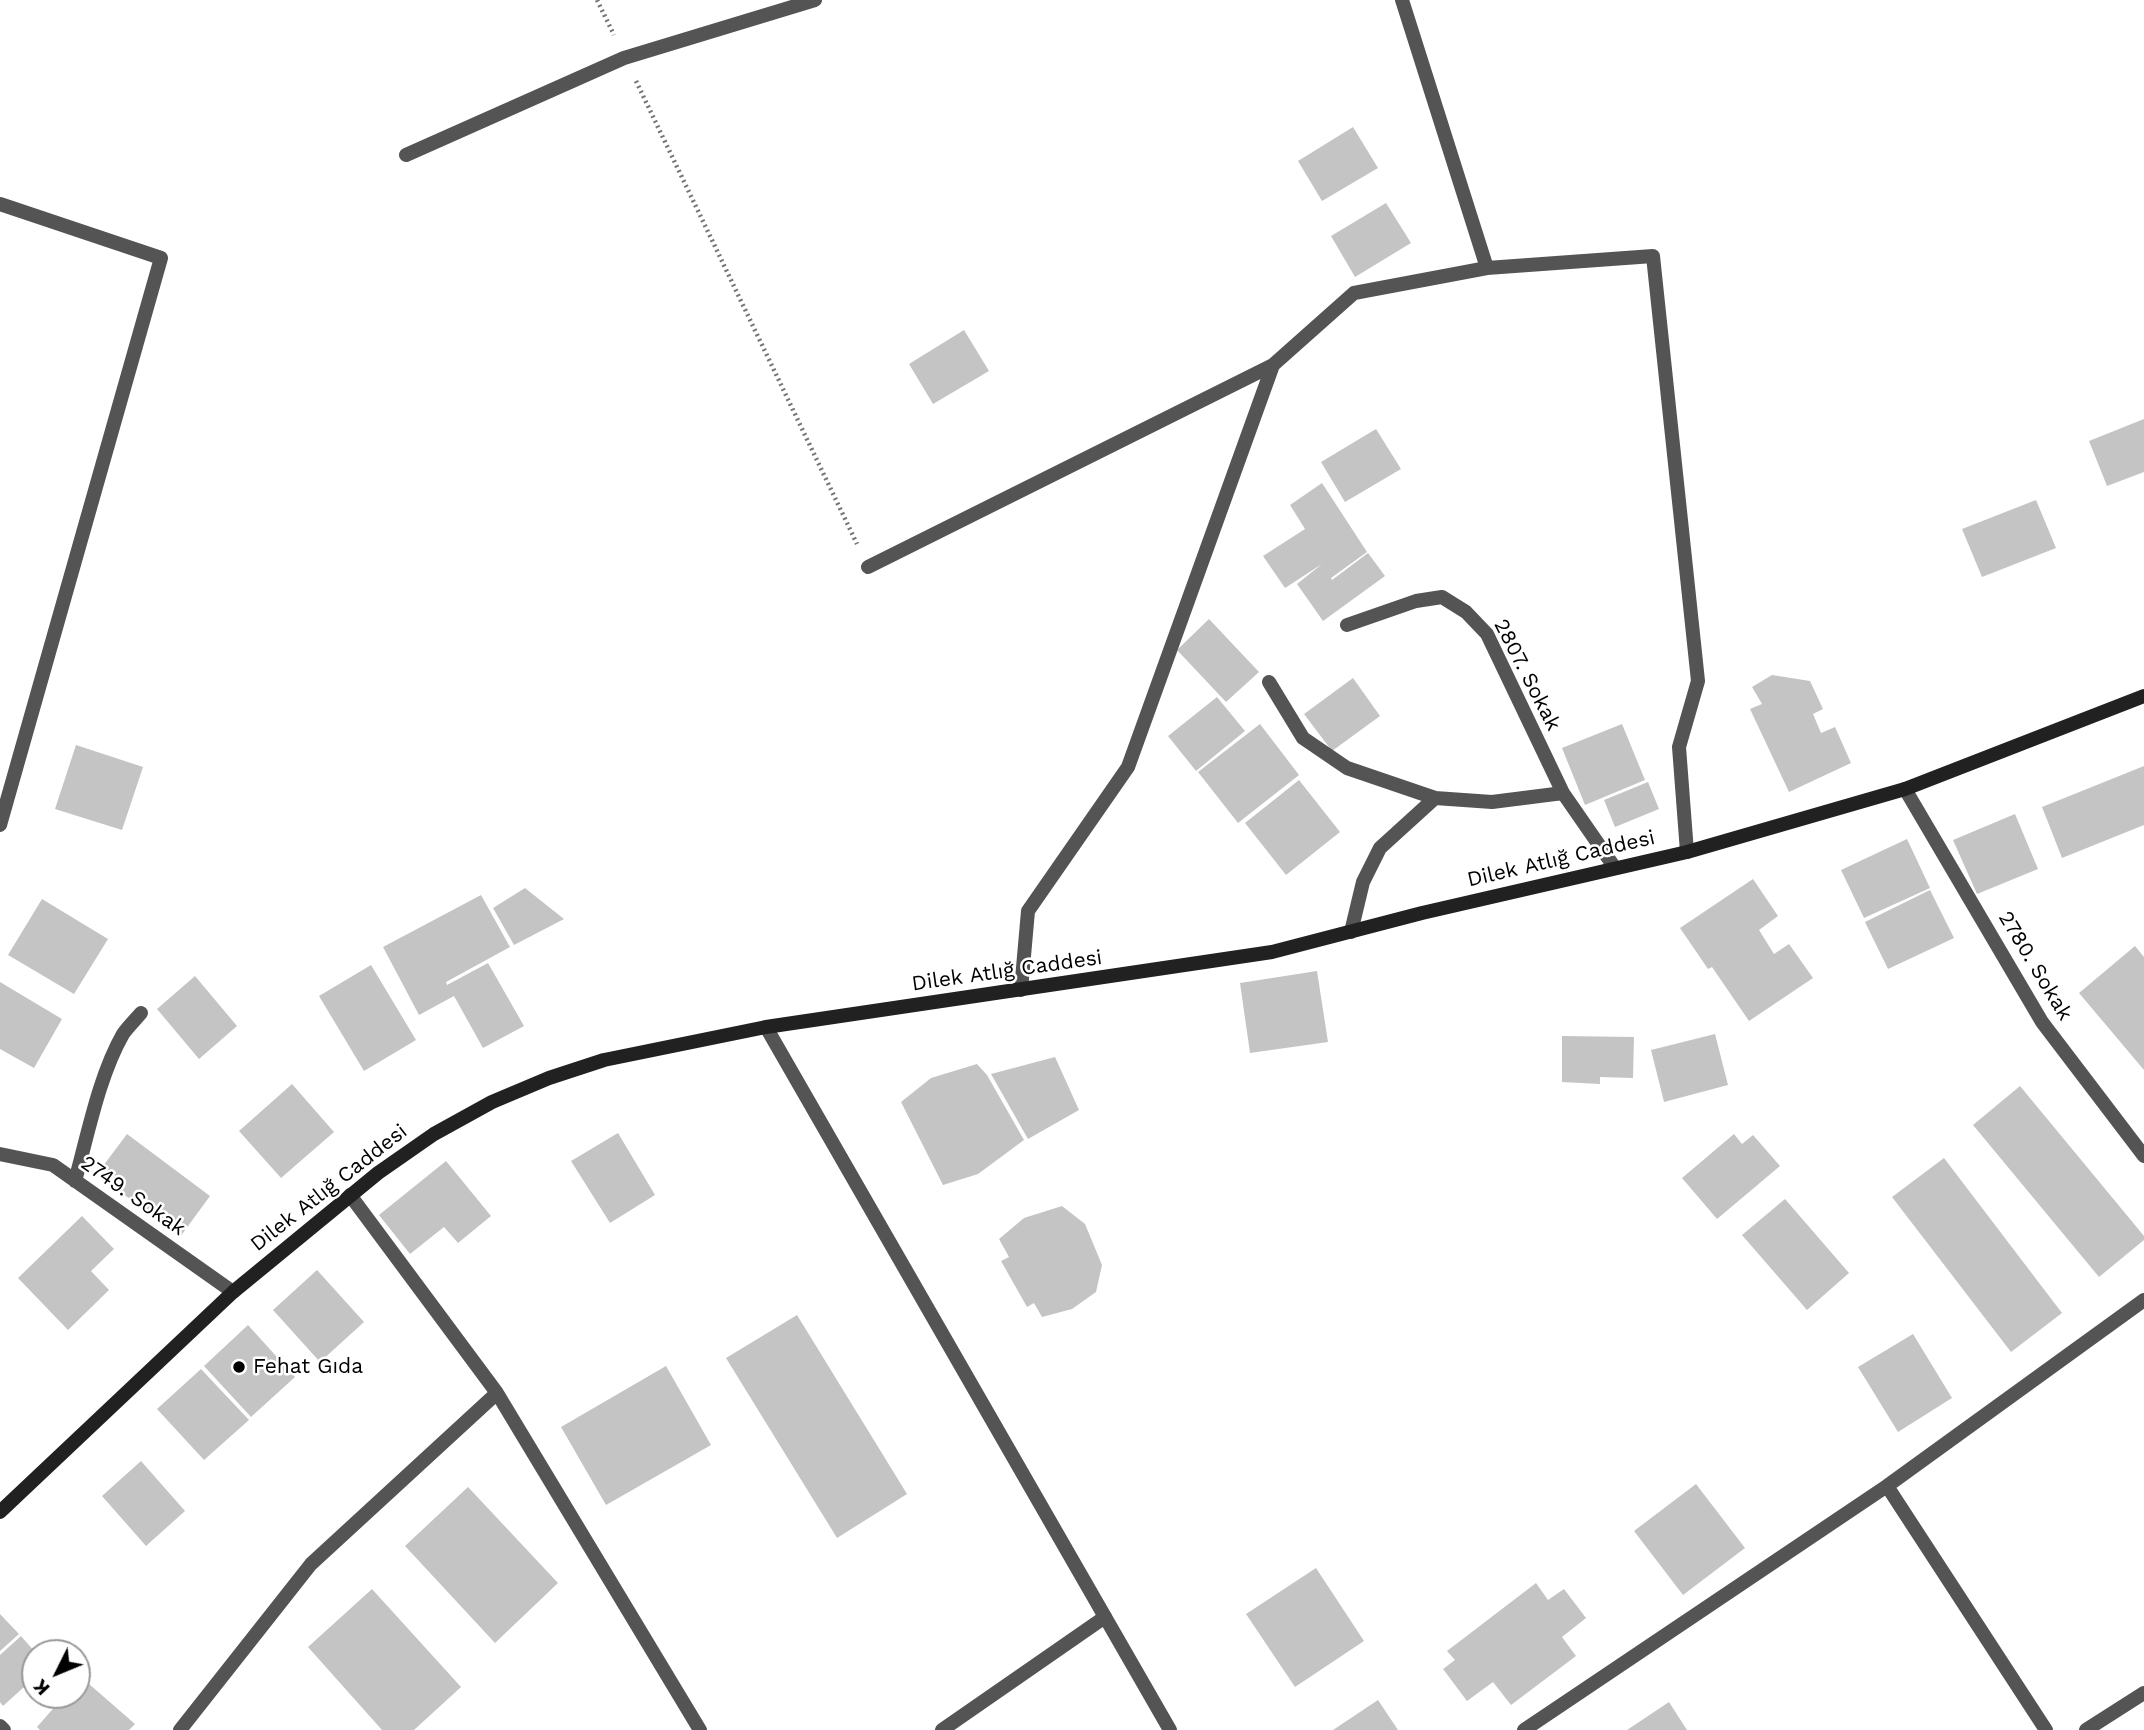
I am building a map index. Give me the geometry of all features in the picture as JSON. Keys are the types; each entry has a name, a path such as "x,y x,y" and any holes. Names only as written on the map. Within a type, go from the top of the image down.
{"main road":[{"name":"Dilek Atlığ Caddesi","path":"0,1513 233,1292 350,1195 434,1134 492,1102 549,1078 604,1060 766,1027 1272,952 1422,913 1688,852 1905,789 2144,696"}],"street":[{"path":"405,155 624,58 815,0"},
{"path":"1402,0 1487,268"},
{"path":"0,204 162,258 0,825"},
{"path":"868,567 1273,365 1354,293 1487,268 1653,256 1698,681 1679,747 1688,852"},
{"path":"1021,990 1028,911 1128,767 1273,365"},
{"name":"2807. Sokak","path":"1347,625 1416,601 1442,597 1466,612 1487,634 1563,793 1615,868"},
{"path":"1269,682 1303,738 1347,768 1435,799 1492,802 1563,793"},
{"name":"2780. Sokak","path":"1905,789 2042,1022 2144,1156"},
{"path":"1351,932 1363,882 1380,848 1435,799"},
{"path":"75,1181 112,1058 124,1033 141,1013"},
{"path":"766,1027 1170,1730"},
{"name":"2749. Sokak","path":"0,1154 52,1166 233,1292"},
{"path":"350,1195 497,1393 700,1730"},
{"path":"1524,1730 1887,1486 2144,1300"},
{"path":"180,1730 311,1564 497,1393"},
{"path":"1887,1486 2046,1730"},
{"path":"942,1730 1105,1617"},
{"path":"2086,1730 2144,1693"},
{"path":"0,1726 4,1730"}],"path":[{"path":"597,0 868,567"}],"building":[{"path":"1353,127 1378,168 1322,201 1298,161"},
{"path":"1386,203 1411,243 1355,277 1331,236"},
{"path":"964,330 989,371 933,404 909,364"},
{"path":"2144,419 2144,472 2107,486 2089,441"},
{"path":"1376,429 1401,469 1345,502 1321,462"},
{"path":"1322,483 1367,552 1331,578 1332,580 1368,553 1385,576 1323,621 1297,584 1322,564 1285,588 1263,556 1305,529 1290,505"},
{"path":"2036,500 2056,548 1982,577 1962,529"},
{"path":"1209,619 1259,672 1226,702 1177,650"},
{"path":"1772,675 1810,681 1823,709 1813,714 1821,733 1835,727 1851,763 1789,792 1750,709 1762,704 1752,687"},
{"path":"1353,678 1380,716 1332,751 1304,714"},
{"path":"1217,697 1245,731 1196,771 1168,736"},
{"path":"1260,724 1299,775 1238,823 1198,772"},
{"path":"1622,724 1645,780 1585,805 1562,748"},
{"path":"76,745 143,767 122,830 55,809"},
{"path":"2144,766 2144,825 2062,858 2042,807"},
{"path":"1299,780 1340,832 1286,875 1245,823"},
{"path":"1648,782 1659,809 1615,827 1604,800"},
{"path":"2015,814 2038,869 1977,894 1953,840"},
{"path":"1907,839 1930,888 1864,918 1841,870"},
{"path":"1753,879 1778,916 1759,930 1774,954 1789,944 1813,978 1749,1021 1712,967 1708,969 1680,928"},
{"path":"525,888 564,919 514,945 493,908"},
{"path":"1930,890 1954,938 1888,969 1865,922"},
{"path":"481,895 510,947 446,982 447,985 488,963 524,1026 483,1048 454,996 419,1015 383,947"},
{"path":"42,899 108,939 74,994 8,955"},
{"path":"2135,946 2144,957 2144,1070 2079,993"},
{"path":"371,965 416,1040 364,1071 319,996"},
{"path":"1317,971 1328,1042 1250,1053 1240,983"},
{"path":"195,976 237,1026 199,1059 157,1009"},
{"path":"0,982 62,1019 34,1068 0,1049"},
{"path":"1715,1034 1728,1085 1664,1102 1651,1050"},
{"path":"1562,1036 1634,1037 1633,1078 1600,1077 1600,1084 1562,1082"},
{"path":"1055,1057 1079,1110 1028,1139 991,1074"},
{"path":"977,1064 987,1075 1024,1140 978,1174 943,1185 901,1102 931,1078"},
{"path":"292,1084 334,1132 281,1178 239,1131"},
{"path":"2020,1086 2144,1236 2144,1240 2099,1277 1973,1125"},
{"path":"618,1133 655,1195 610,1223 571,1161"},
{"path":"127,1134 210,1196 180,1237 97,1174"},
{"path":"1734,1134 1742,1144 1753,1135 1780,1166 1717,1219 1682,1178"},
{"path":"1944,1158 2062,1313 2011,1352 1892,1197"},
{"path":"446,1161 491,1216 458,1243 444,1227 410,1254 379,1215"},
{"path":"1785,1199 1849,1273 1807,1310 1742,1235"},
{"path":"1062,1206 1085,1224 1102,1265 1096,1292 1072,1309 1042,1317 1034,1303 1027,1307 1001,1261 1009,1257 999,1239 1024,1218"},
{"path":"82,1216 114,1249 91,1271 109,1290 68,1330 18,1278"},
{"path":"317,1270 364,1322 320,1362 273,1310"},
{"path":"797,1315 907,1494 837,1538 726,1358"},
{"path":"248,1325 295,1377 251,1417 204,1366"},
{"path":"1913,1334 1952,1398 1898,1432 1858,1367"},
{"path":"666,1366 711,1445 606,1505 561,1427"},
{"path":"201,1369 249,1420 204,1460 157,1409"},
{"path":"141,1461 185,1511 146,1546 102,1496"},
{"path":"1696,1484 1745,1548 1683,1595 1634,1531"},
{"path":"468,1487 558,1583 495,1643 405,1546"},
{"path":"1316,1568 1364,1641 1295,1687 1246,1614"},
{"path":"1536,1583 1548,1600 1564,1589 1586,1618 1562,1637 1576,1656 1511,1705 1493,1682 1467,1701 1443,1669 1455,1660 1447,1651"},
{"path":"372,1589 461,1687 414,1730 382,1730 308,1647"},
{"path":"0,1614 19,1634 0,1651"},
{"path":"21,1636 24,1639 21,1639 21,1690 3,1706 0,1702 0,1655"},
{"path":"91,1686 135,1724 129,1730 40,1730 37,1727 53,1709 91,1709"},
{"path":"1378,1700 1398,1730 1333,1730"},
{"path":"1669,1702 1687,1730 1627,1730"}],"place":[{"name":"Fehat Gıda","path":"239,1367"}]}
